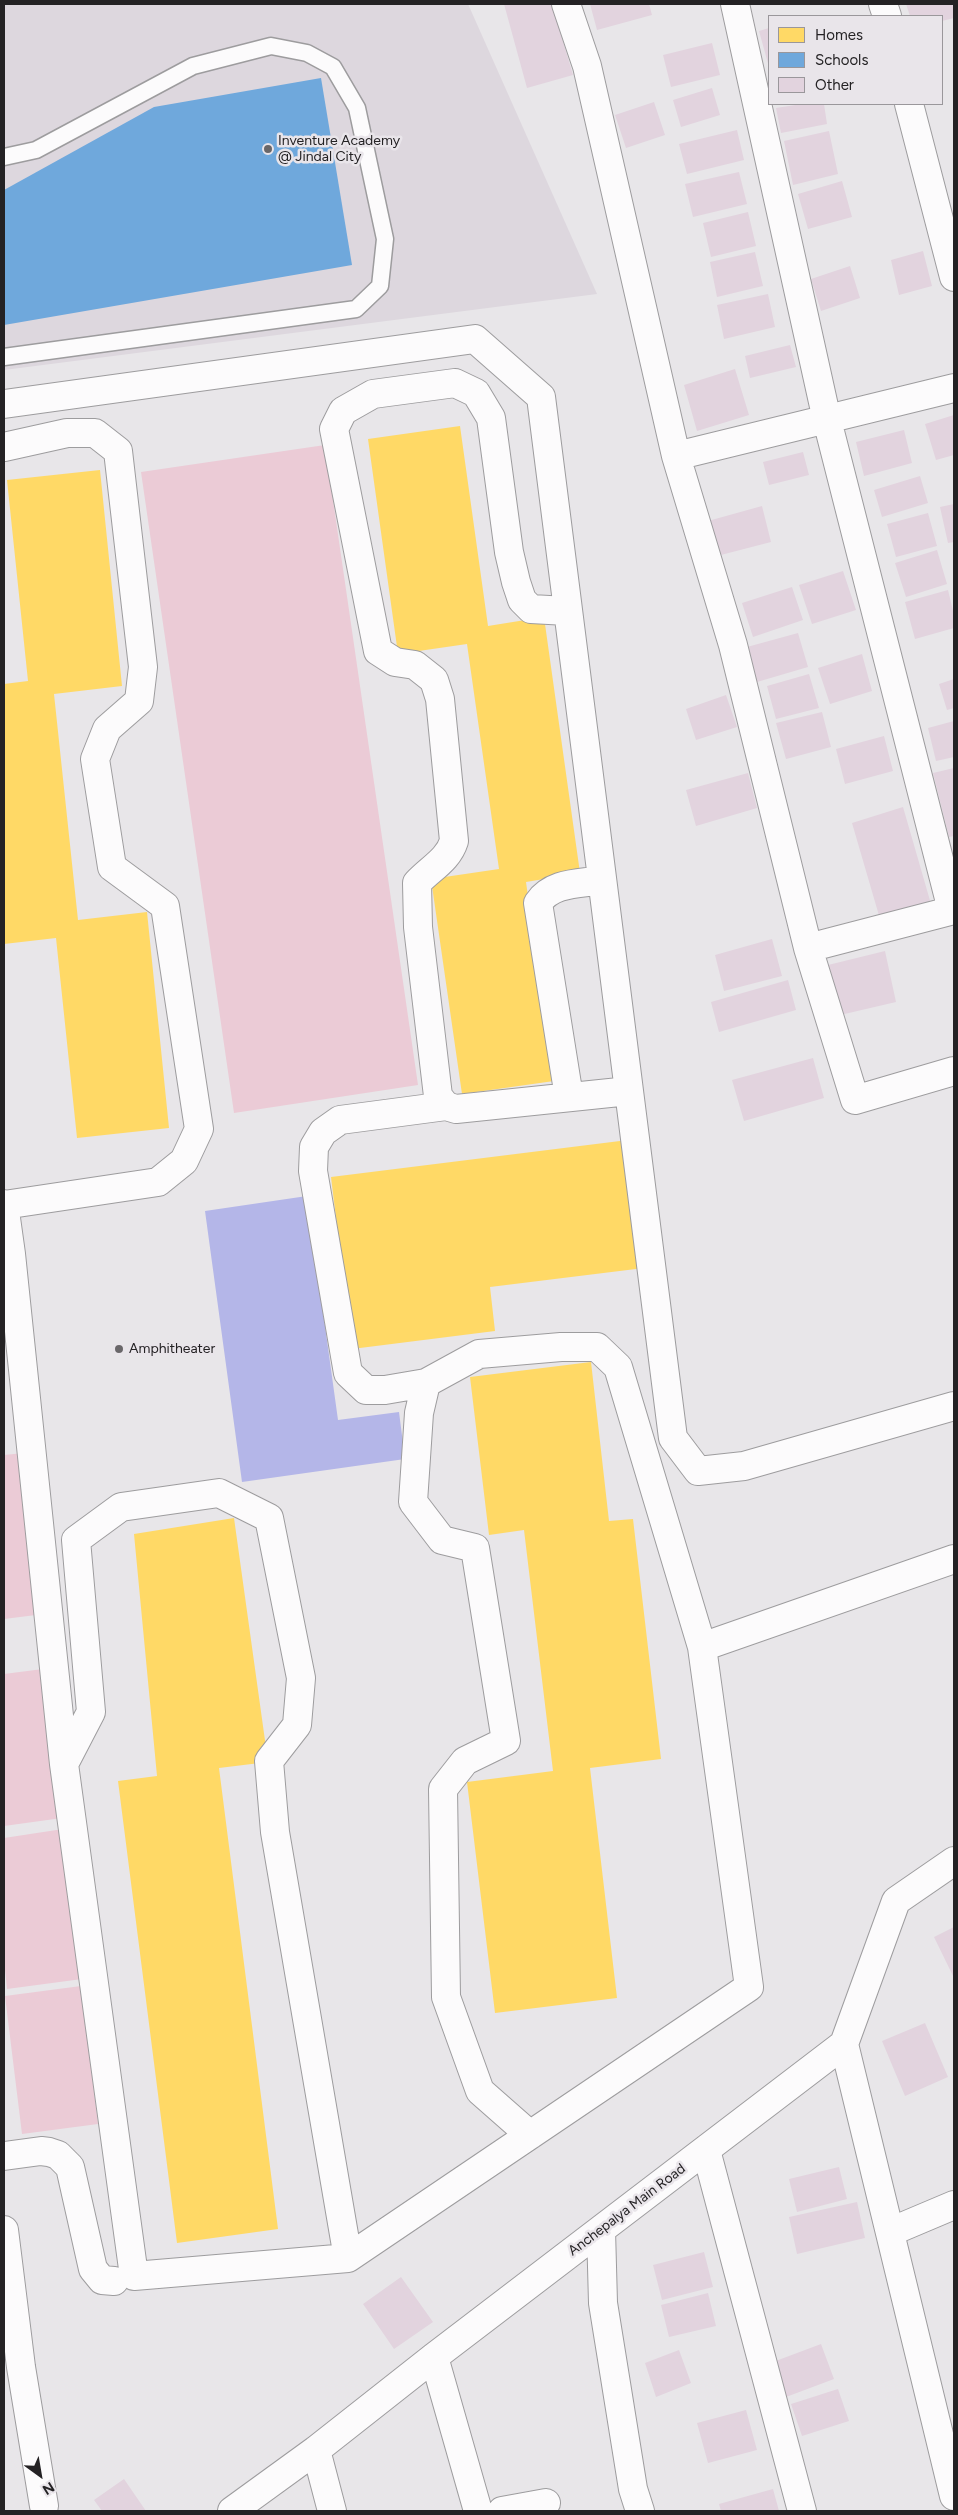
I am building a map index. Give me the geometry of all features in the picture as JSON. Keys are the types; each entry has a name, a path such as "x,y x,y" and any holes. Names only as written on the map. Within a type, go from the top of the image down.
{"street":[{"path":"566,4 587,66 676,456 733,645 808,948 855,1100 954,1071"},
{"path":"735,4 827,420 953,910 808,948"},
{"path":"909,105 954,277"},
{"path":"4,404 474,339 541,397 673,1438 698,1471 744,1466 954,1406"},
{"path":"446,1106 438,1096 418,927 417,883 450,854 454,841 440,699 434,680 414,665 395,662 378,651 334,429 343,411 373,394 455,383 476,393 492,418 509,552 522,600 531,609 567,611"},
{"path":"676,456 954,388"},
{"path":"4,446 67,433 95,433 118,451 143,667 139,701 107,729 96,759 112,867 165,906 199,1129 184,1161 158,1182 4,1204 7,1254 64,1764 134,2276 348,2258 749,1987 702,1646 618,1367 597,1347 561,1347 479,1354 426,1383 385,1390 366,1390 348,1373 314,1171 314,1147 323,1132 340,1120 446,1106 456,1109 629,1091"},
{"path":"570,1097 538,903 545,893 557,887 602,880"},
{"path":"426,1383 420,1413 412,1502 442,1540 475,1548 506,1741 466,1761 443,1789 446,1997 480,2091 530,2135"},
{"path":"64,1764 91,1712 76,1540 121,1507 219,1494 269,1518 301,1678 297,1725 269,1762 275,1832 348,2258"},
{"path":"702,1646 954,1559"},
{"path":"954,1861 896,1901 844,2044 890,2232 948,2445 954,2496"},
{"name":"Anchepalya Main Road","path":"232,2511 316,2450 434,2357 844,2044"},
{"path":"706,2150 802,2511"},
{"path":"4,2156 41,2151 58,2155 64,2160 73,2174 92,2269 102,2280 114,2281"},
{"path":"890,2232 954,2204"},
{"path":"4,2230 21,2367 44,2506"},
{"path":"601,2230 603,2303 634,2489 640,2511"},
{"path":"434,2357 478,2511"},
{"path":"316,2450 332,2511"},
{"path":"502,2511 546,2503"}],"lane":[{"path":"4,157 36,150 193,66 271,46 298,52 333,67 357,108 385,239 380,286 356,309 4,357"}],"shaded area":[{"name":"Inventure Academy @ Jindal City","path":"4,4 468,4 597,294 4,370"},
{"path":"325,445 418,1085 234,1113 141,472"},
{"path":"24,1453 44,1614 4,1619 4,1455"},
{"path":"43,1669 62,1818 4,1826 4,1674"},
{"path":"63,1829 82,1979 7,1989 4,1960 4,1838"},
{"path":"81,1986 98,2124 22,2134 5,1996"}],"water":[{"path":"307,1196 338,1420 399,1412 405,1459 242,1482 205,1211"}],"building: Homes":[{"path":"460,426 488,626 544,617 580,873 526,882 554,1081 462,1094 431,879 499,869 467,644 398,654 368,439"},
{"path":"100,470 122,686 54,694 78,920 147,912 169,1128 77,1138 56,938 4,944 4,684 28,681 7,480"},
{"path":"628,1140 644,1268 490,1287 495,1331 352,1349 331,1177"},
{"path":"591,1362 609,1521 633,1519 661,1759 590,1768 617,1998 495,2013 467,1782 553,1771 524,1530 489,1535 470,1377"},
{"path":"234,1518 268,1762 219,1768 278,2229 177,2243 118,1781 157,1776 134,1534"}],"building: Schools":[{"path":"321,78 352,265 4,325 4,190 154,107"}],"building: Other":[{"path":"504,4 552,4 573,75 527,88"},
{"path":"590,4 649,4 652,15 597,30"},
{"path":"906,4 954,4 954,18 943,21 943,15 910,15"},
{"path":"768,28 768,63 759,31"},
{"path":"712,43 720,75 671,87 663,55"},
{"path":"712,88 720,115 681,127 673,100"},
{"path":"654,102 665,135 626,148 615,115"},
{"path":"796,105 824,105 827,124 781,133 776,108"},
{"path":"737,130 744,160 687,174 679,144"},
{"path":"829,131 838,174 793,185 784,141"},
{"path":"739,172 747,204 693,217 685,184"},
{"path":"842,181 852,217 808,229 798,194"},
{"path":"748,212 756,246 711,257 703,223"},
{"path":"923,251 932,286 899,295 891,260"},
{"path":"755,252 763,286 717,297 710,262"},
{"path":"850,266 860,298 821,311 811,279"},
{"path":"768,294 775,327 724,339 717,305"},
{"path":"790,345 796,367 750,378 745,356"},
{"path":"735,369 749,415 697,431 684,385"},
{"path":"954,415 954,455 936,460 925,424"},
{"path":"904,430 912,463 864,476 856,442"},
{"path":"803,452 809,475 769,485 763,462"},
{"path":"920,476 928,503 882,517 874,490"},
{"path":"954,504 954,542 948,543 940,507"},
{"path":"762,506 771,542 717,556 708,521"},
{"path":"928,513 937,546 896,557 887,524"},
{"path":"937,550 947,584 906,597 895,563"},
{"path":"843,571 856,610 812,624 799,585"},
{"path":"792,587 803,620 753,637 742,603"},
{"path":"948,590 954,615 954,628 915,639 905,602"},
{"path":"798,633 808,667 757,682 747,647"},
{"path":"862,654 872,691 830,704 818,668"},
{"path":"809,674 819,708 776,719 767,686"},
{"path":"954,679 954,708 947,710 939,684"},
{"path":"726,695 737,727 696,740 686,709"},
{"path":"822,712 831,747 786,759 776,723"},
{"path":"954,721 954,757 936,761 928,728"},
{"path":"884,736 893,771 845,784 836,749"},
{"path":"954,768 954,836 949,837 933,773"},
{"path":"748,773 757,808 696,826 686,790"},
{"path":"903,807 931,904 880,919 852,823"},
{"path":"772,939 782,976 724,991 715,955"},
{"path":"885,951 896,1002 836,1016 824,966"},
{"path":"788,980 796,1010 719,1032 711,1002"},
{"path":"813,1058 824,1098 744,1121 732,1080"},
{"path":"954,1927 954,1978 934,1937"},
{"path":"925,2023 948,2077 905,2096 882,2041"},
{"path":"839,2167 847,2199 797,2212 789,2179"},
{"path":"857,2202 865,2238 797,2254 789,2217"},
{"path":"704,2252 713,2287 662,2300 653,2265"},
{"path":"401,2277 433,2322 394,2349 363,2304"},
{"path":"708,2293 716,2326 669,2337 661,2305"},
{"path":"821,2344 834,2379 786,2397 773,2362"},
{"path":"679,2350 691,2383 656,2397 645,2363"},
{"path":"838,2389 849,2421 802,2436 791,2404"},
{"path":"746,2410 757,2450 708,2463 697,2423"},
{"path":"124,2479 146,2511 102,2511 94,2500"},
{"path":"773,2489 779,2511 721,2511 719,2504"}],"place":[{"name":"Inventure Academy @ Jindal City","path":"268,149"},
{"name":"Amphitheater","path":"119,1349"}]}
